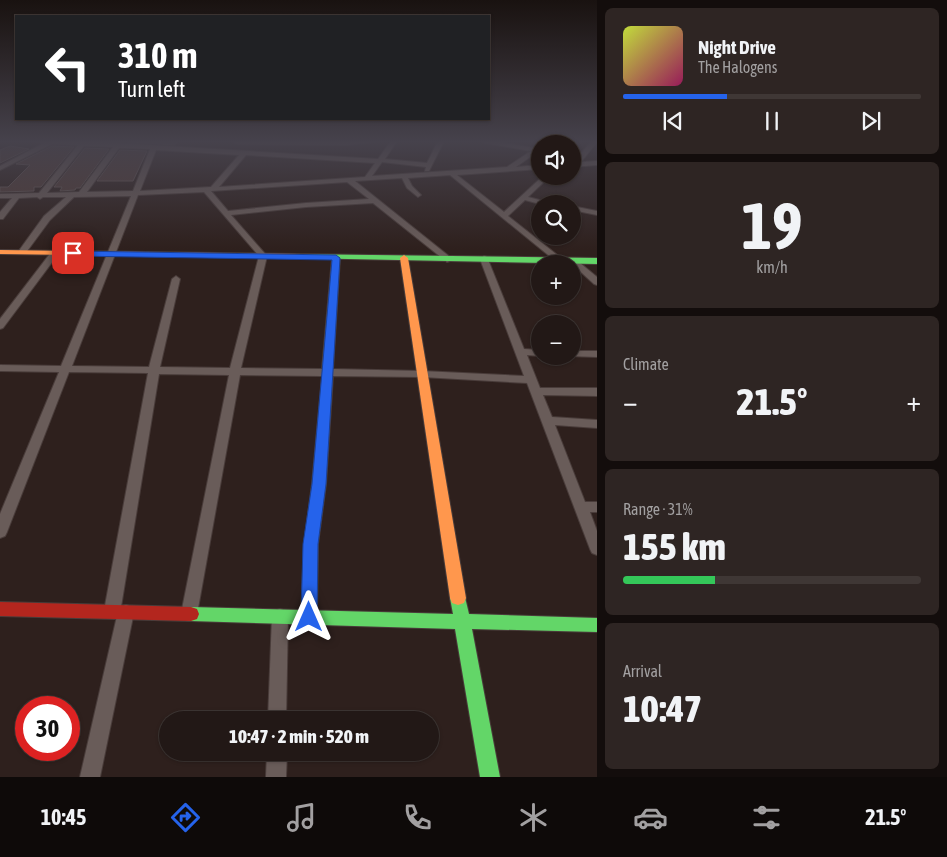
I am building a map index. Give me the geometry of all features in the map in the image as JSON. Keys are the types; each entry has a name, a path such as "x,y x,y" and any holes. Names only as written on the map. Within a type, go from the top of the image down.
{"street":[{"path":"40,197 56,177"},
{"path":"82,195 95,177"},
{"path":"0,532 141,177"},
{"path":"209,189 220,177"},
{"path":"0,196 40,197 136,193 388,177"},
{"path":"405,177 409,187 418,195"},
{"path":"456,177 552,255"},
{"path":"349,180 447,259"},
{"path":"504,216 537,185"},
{"path":"209,189 226,213 263,256"},
{"path":"22,252 47,218 72,196"},
{"path":"0,218 16,197"},
{"path":"523,198 531,200"},
{"path":"226,213 306,205 375,201"},
{"path":"581,209 597,212"},
{"path":"0,252 531,260"},
{"path":"0,326 55,253"},
{"path":"189,614 235,371 263,256"},
{"path":"309,617 311,544 319,484 329,372 336,258"},
{"path":"404,258 462,622 490,777"},
{"path":"484,259 597,549"},
{"path":"581,260 597,261"},
{"path":"581,267 597,282"},
{"path":"90,777 119,612 154,370 176,279"},
{"path":"520,352 531,353"},
{"path":"581,354 597,354"},
{"path":"0,368 422,374 531,380"},
{"path":"536,391 597,392"},
{"path":"547,421 597,424"},
{"path":"581,507 597,508"},
{"path":"0,609 597,625"},
{"path":"277,711 280,616"},
{"path":"276,761 276,777"}],"building":[{"path":"18,177 49,177 41,187 34,187 34,191 0,192 0,187 8,187"},
{"path":"62,177 88,177 80,188 75,190 60,191 62,187 54,187"},
{"path":"100,177 135,177 133,181 97,181"}],"traffic: fast":[{"path":"298,256 597,261"},
{"path":"458,598 490,777"},
{"path":"191,614 597,625"}],"traffic: slow":[{"path":"0,252 298,256"},
{"path":"404,258 458,598"}],"traffic: jam":[{"path":"0,609 191,614"}],"route":[{"path":"73,253 336,258 329,372 319,484 311,544 309,617"}]}
